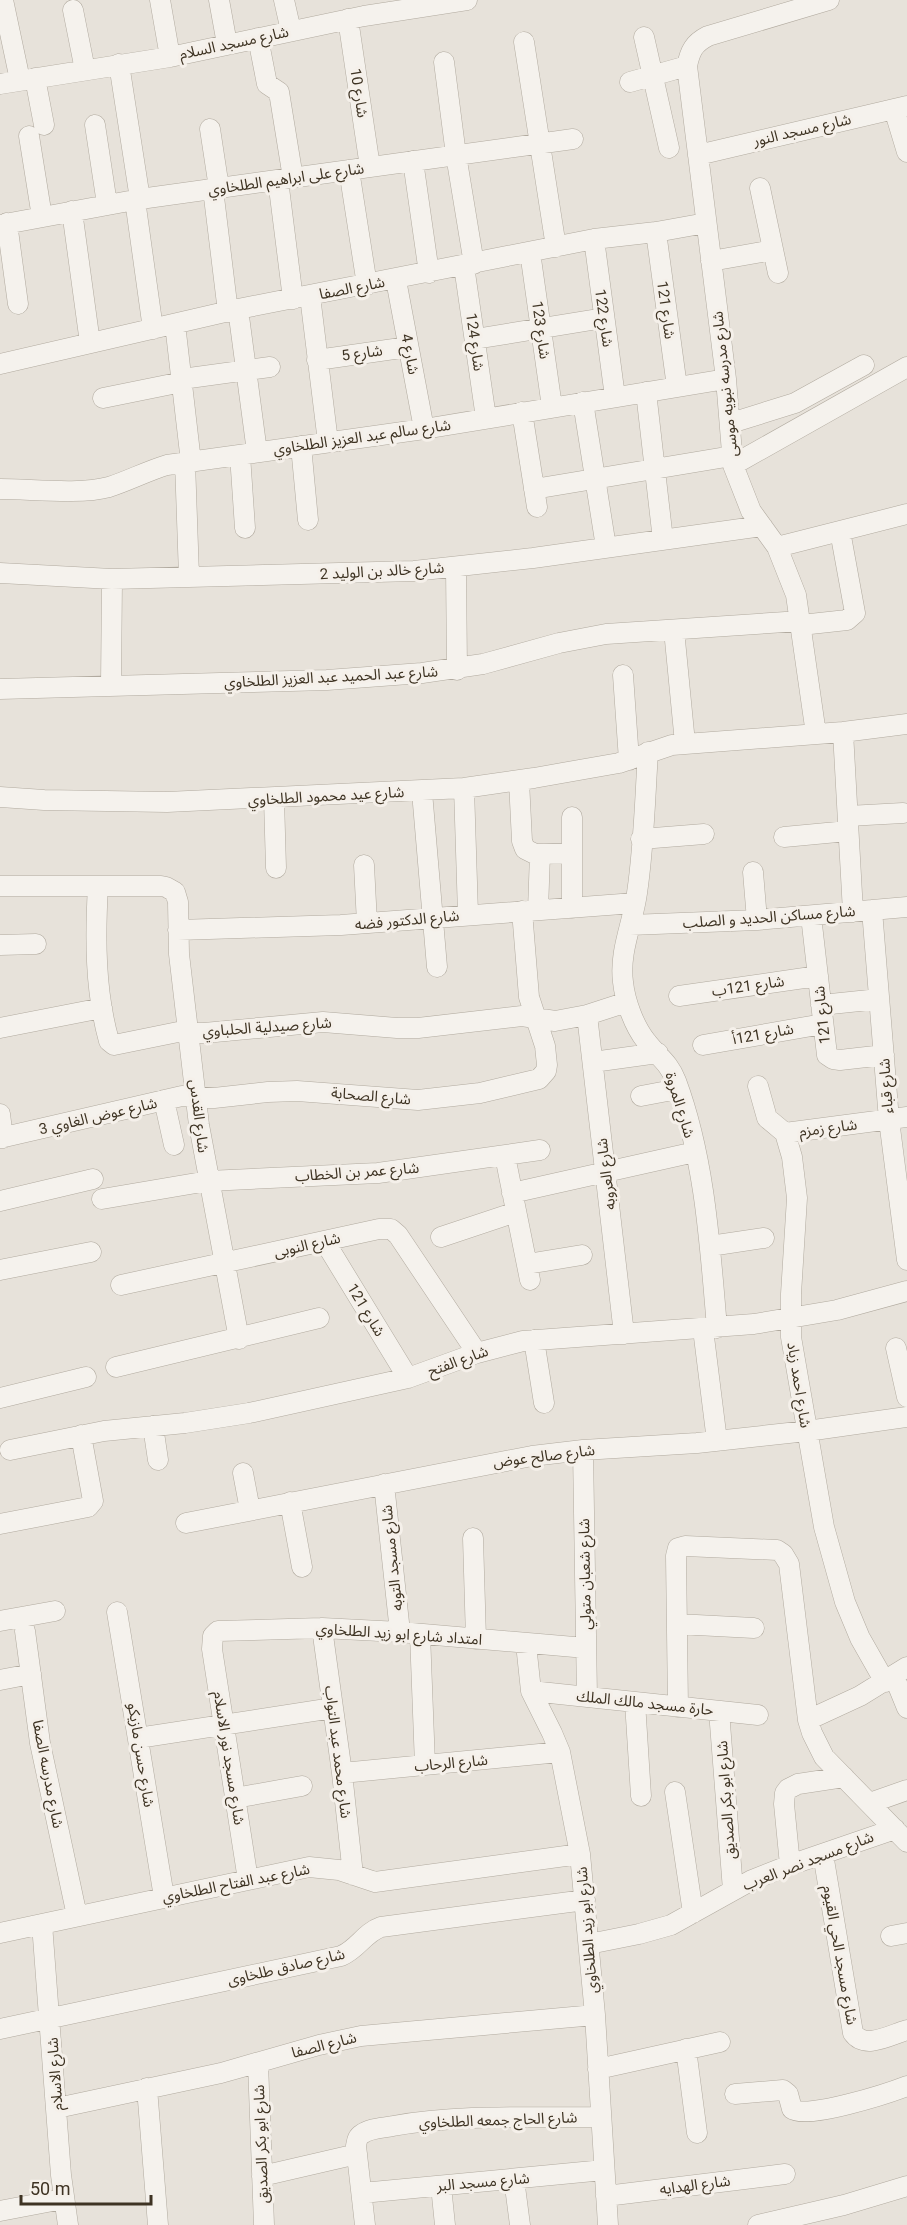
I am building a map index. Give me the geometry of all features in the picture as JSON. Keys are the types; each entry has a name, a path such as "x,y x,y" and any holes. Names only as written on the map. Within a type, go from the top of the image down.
{"street":[{"path":"3,0 28,79 36,130 42,217"},
{"path":"160,0 170,57"},
{"path":"219,0 227,44"},
{"path":"284,0 291,31"},
{"name":"شارع مسجد السلام","path":"0,84 170,57 291,31 358,12 467,0"},
{"path":"630,82 653,76 689,60 700,40 708,36 796,4 829,0"},
{"path":"73,10 85,70"},
{"name":"شارع 10","path":"358,12 370,167"},
{"path":"644,37 669,148"},
{"path":"258,38 267,84 279,92 286,179 301,298 317,360 328,442"},
{"path":"524,42 555,247"},
{"name":"شارع مدرسه نبويه موسى","path":"689,60 698,155 726,379 733,460 751,511 777,548 796,595 816,735"},
{"path":"444,62 456,155"},
{"path":"119,64 153,329"},
{"path":"903,111 907,152"},
{"name":"شارع مسجد النور","path":"698,155 903,111"},
{"path":"95,125 107,204"},
{"path":"210,129 233,310 246,369 248,453 245,528"},
{"name":"شارع على ابراهيم الطلخاوي","path":"3,224 137,199 573,138"},
{"name":"شارع 124","path":"456,155 475,339 486,418"},
{"path":"413,161 429,273"},
{"path":"349,170 367,285"},
{"path":"760,188 778,273"},
{"path":"72,211 90,343"},
{"name":"شارع الصفا","path":"0,364 233,310 396,280 594,239 656,232 706,223"},
{"path":"3,224 18,304"},
{"name":"شارع 121","path":"656,232 677,387"},
{"name":"شارع 122","path":"594,239 615,397"},
{"path":"711,261 773,249"},
{"name":"شارع 123","path":"530,252 552,407"},
{"name":"شارع 4","path":"396,280 424,429"},
{"path":"475,339 604,318"},
{"path":"175,324 188,462 189,576"},
{"name":"شارع 5","path":"317,360 408,347"},
{"path":"103,398 182,380 270,367"},
{"path":"522,412 536,498 595,479 733,460 907,367"},
{"path":"730,423 795,403 856,370 858,394"},
{"name":"شارع سالم عبد العزيز الطلخاوي","path":"0,489 82,490 108,487 142,472 166,465 424,429 726,379"},
{"path":"646,392 663,540"},
{"path":"583,402 606,547"},
{"path":"301,446 308,520"},
{"path":"777,548 907,514"},
{"name":"شارع خالد بن الوليد 2","path":"0,573 112,579 372,574 456,567 762,526"},
{"name":"شارع عبد الحميد عبد العزيز الطلخاوي","path":"0,689 327,680 457,669 583,638 847,620 855,613 840,531"},
{"path":"456,567 457,669"},
{"path":"111,685 112,579"},
{"path":"674,630 685,743"},
{"path":"624,675 629,760"},
{"path":"648,752 685,743 816,735 907,724"},
{"name":"شارع قباء","path":"843,732 848,824 879,999 884,1054 898,1119 907,1260"},
{"name":"شارع عيد محمود الطلخاوي","path":"0,797 122,802 274,799 422,792 519,781 629,760 648,752"},
{"name":"شارع المروة","path":"648,752 635,903 624,946 622,968 627,1002 644,1039 666,1061 678,1089 695,1152 710,1246 710,1328 717,1441"},
{"path":"519,781 523,845 531,854 572,853"},
{"path":"464,788 468,915"},
{"path":"422,792 437,967"},
{"path":"274,799 276,868"},
{"path":"784,837 903,813"},
{"path":"572,817 572,908"},
{"path":"641,838 704,834"},
{"path":"536,1018 529,998 530,910 540,855"},
{"path":"364,865 367,923"},
{"path":"753,872 757,920"},
{"path":"0,886 98,886 97,962 102,1008 0,1028"},
{"name":"شارع القدس","path":"98,886 166,886 175,892 178,902 179,954 208,1181 239,1339"},
{"name":"شارع الدكتور فضه","path":"178,930 367,923 635,903"},
{"name":"شارع مساكن الحديد و الصلب","path":"630,925 757,920 907,908"},
{"name":"شارع 121","path":"812,916 826,1052 830,1058 840,1060 884,1054"},
{"path":"0,945 36,944"},
{"name":"شارع 121ب","path":"679,996 818,976"},
{"name":"شارع 121أ","path":"703,1045 879,999"},
{"name":"شارع صيدلية الحلباوي","path":"102,1008 109,1041 114,1045 178,1032 204,1033 323,1022 418,1028 522,1016 555,1021 587,1015 627,1002"},
{"name":"شارع العروبه","path":"587,1015 624,1334"},
{"name":"شارع الصحابة","path":"196,1097 297,1091 418,1100 480,1093 528,1083 543,1075 547,1065 545,1046 536,1018"},
{"path":"593,1062 658,1053"},
{"name":"شارع احمد زياد","path":"758,1086 767,1118 785,1133 792,1157 797,1198 790,1319 793,1355 833,1565 860,1638 895,1675 907,1708"},
{"path":"641,1096 678,1089"},
{"name":"شارع عوض الغاوي 3","path":"1,1138 182,1096 196,1097"},
{"path":"164,1100 174,1145"},
{"path":"0,1113 1,1138"},
{"name":"شارع زمزم","path":"785,1133 898,1119"},
{"name":"شارع عمر بن الخطاب","path":"102,1199 208,1181 378,1173 540,1150"},
{"path":"512,1193 695,1152"},
{"path":"505,1155 528,1272 582,1255"},
{"path":"0,1201 93,1179"},
{"path":"441,1236 516,1212"},
{"name":"شارع النوبى","path":"121,1285 379,1229 391,1229 398,1235 477,1353"},
{"path":"710,1246 764,1238"},
{"name":"شارع 121","path":"325,1242 408,1378"},
{"path":"0,1270 91,1252"},
{"name":"شارع الفتح","path":"10,1450 81,1435 249,1413 408,1378 477,1353 534,1340 710,1328 790,1319 907,1292"},
{"path":"116,1366 239,1339 319,1318"},
{"path":"534,1340 544,1403"},
{"path":"896,1348 907,1397"},
{"path":"0,1398 86,1377"},
{"name":"شارع صالح عوض","path":"186,1523 515,1459 583,1450 717,1441 907,1417"},
{"path":"153,1426 158,1460"},
{"path":"0,1524 88,1507 91,1504 93,1501 81,1435"},
{"name":"شارع شعبان متولي","path":"583,1450 587,1697"},
{"path":"243,1473 250,1510"},
{"name":"شارع مسجد التوبه","path":"384,1484 400,1632"},
{"path":"290,1502 302,1567"},
{"path":"473,1538 476,1639"},
{"path":"678,1707 676,1556 678,1548 685,1546 771,1548 783,1554 787,1558 790,1572 808,1720 817,1745 824,1757 901,1835"},
{"path":"0,1621 55,1611"},
{"name":"شارع حسن مازيكو","path":"117,1612 164,1898"},
{"path":"677,1624 754,1628"},
{"name":"امتداد شارع ابو زيد الطلخاوي","path":"213,1636 218,1631 224,1630 322,1628 400,1632 586,1648"},
{"name":"شارع محمد عبد التواب","path":"322,1628 353,1875"},
{"name":"شارع مدرسه الصفا","path":"25,1631 40,1743 77,1916"},
{"path":"420,1634 425,1765"},
{"name":"شارع مسجد نور الاسلام","path":"213,1636 212,1648 248,1880"},
{"name":"شارع ابو زيد الطلخاوي","path":"526,1644 531,1691 560,1752 580,1854 595,2016 608,2225"},
{"path":"0,1680 31,1674"},
{"path":"808,1720 837,1708 895,1675"},
{"name":"حارة مسجد مالك الملك","path":"531,1691 758,1715"},
{"path":"635,1702 640,1796"},
{"path":"138,1738 333,1708"},
{"name":"شارع ابو بكر الصديق","path":"719,1711 733,1890"},
{"name":"شارع الرحاب","path":"342,1773 560,1752"},
{"path":"790,1865 783,1804 785,1793 798,1784 844,1778"},
{"path":"235,1798 302,1786"},
{"path":"870,1803 907,1790"},
{"path":"675,1792 693,1913"},
{"name":"شارع مسجد نصر العرب","path":"589,1944 655,1931 671,1925 733,1890 790,1865 823,1854 901,1835"},
{"name":"شارع عبد الفتاح الطلخاوي","path":"0,1933 309,1867 339,1870 375,1882 580,1854"},
{"name":"شارع مسجد الحي القيوم","path":"823,1854 853,2032 859,2039 867,2042 907,2030"},
{"name":"شارع صادق طلخاوى","path":"0,2029 341,1956 355,1948 366,1934 381,1927 585,1900"},
{"name":"شارع الاسلام","path":"42,1924 63,2199 68,2225"},
{"name":"شارع الصفا","path":"57,2108 258,2063 319,2045 361,2036 595,2016"},
{"path":"598,2069 720,2042"},
{"path":"686,2049 697,2133"},
{"name":"شارع ابو بكر الصديق","path":"258,2063 264,2225"},
{"path":"735,2094 783,2090 788,2094 792,2109 802,2113 861,2101 907,2086"},
{"path":"147,2088 158,2225"},
{"name":"شارع الحاج جمعه الطلخاوي","path":"357,2154 357,2139 361,2134 431,2121 601,2117"},
{"path":"262,2176 357,2154 365,2225"},
{"name":"شارع مسجد البر","path":"362,2193 604,2170"},
{"name":"شارع الهدايه","path":"606,2196 785,2174"},
{"path":"514,2179 520,2225"},
{"path":"441,2186 445,2225"},
{"path":"758,2225 844,2205 907,2186"},
{"path":"0,2211 63,2199"}]}
